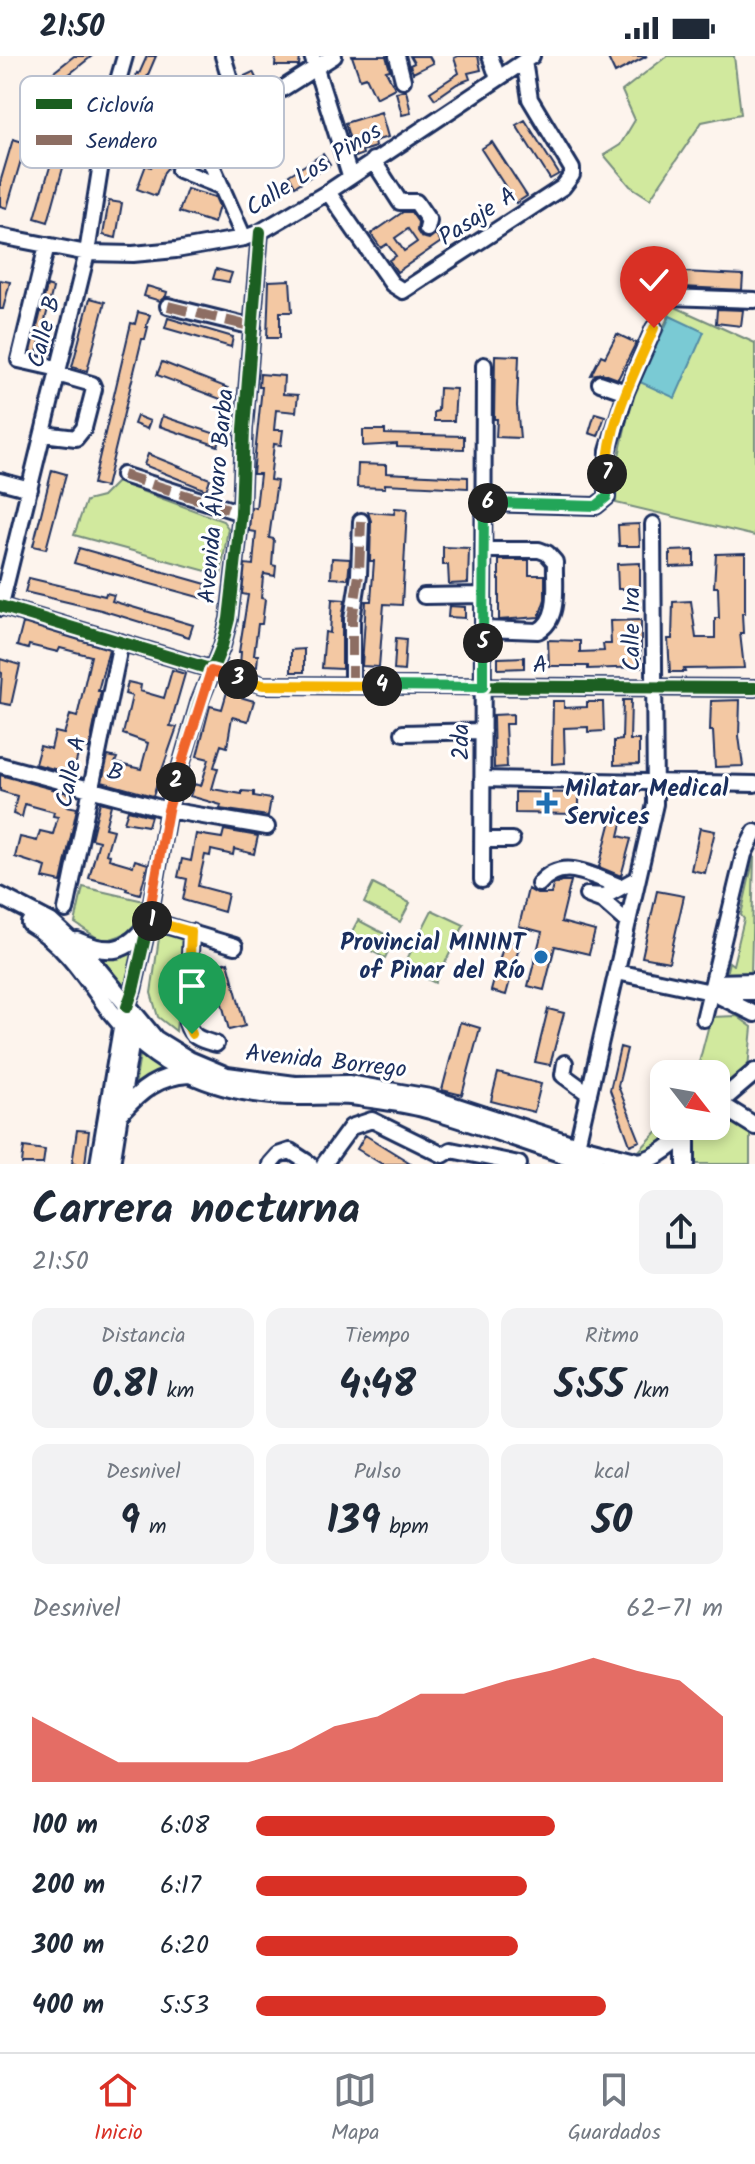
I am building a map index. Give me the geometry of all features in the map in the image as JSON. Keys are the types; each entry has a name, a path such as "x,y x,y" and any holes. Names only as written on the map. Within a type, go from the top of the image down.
{"main road":[{"name":"Avenida Borrego","path":"0,896 50,922 86,955 148,1048 190,1074 224,1087 294,1096 347,1095 427,1109 576,1152 639,1162 649,1160 676,1140"},
{"name":"Avenida Borrego","path":"0,908 43,931 129,1020 189,1060 227,1076 295,1085 348,1084 430,1098 576,1152 592,1164"},
{"path":"66,936 106,950 125,947 137,939 148,922"},
{"name":"Avenida Álvaro Barba","path":"111,1164 120,1113 129,1020"},
{"name":"Avenida Álvaro Barba","path":"99,1164 129,1020"},
{"path":"730,1094 755,1072"},
{"path":"120,1113 141,1090 155,1082 190,1074"},
{"path":"730,1110 755,1126"},
{"path":"686,1164 688,1140"},
{"path":"667,1147 678,1164"}],"street":[{"path":"119,76 125,56"},
{"path":"223,56 229,76"},
{"path":"284,84 314,62 334,56"},
{"path":"397,56 403,80"},
{"path":"490,56 498,78"},
{"name":"Calle Los Pinos","path":"0,236 87,253 133,254 244,238 260,232 328,192 528,58"},
{"name":"Pasaje A","path":"328,192 392,284 403,291 563,187 572,175 572,169 530,99 528,58"},
{"path":"314,62 350,176"},
{"path":"373,160 400,202 416,202 419,205 429,221 427,229"},
{"path":"87,253 100,168"},
{"path":"181,168 179,170 222,187"},
{"path":"213,168 244,238"},
{"name":"Avenida Álvaro Barba","path":"129,1020 168,810 199,703 222,646 229,619 241,513 244,429 260,232"},
{"path":"43,434 76,438 84,428 94,389 92,384 19,360 47,245"},
{"name":"Calle B","path":"0,607 87,253"},
{"path":"669,297 755,300"},
{"path":"168,306 253,327"},
{"path":"484,503 596,506 607,497 608,451 626,392 654,328"},
{"name":"2da","path":"482,880 484,365"},
{"path":"600,383 626,392"},
{"path":"123,475 241,513"},
{"path":"0,481 30,489"},
{"path":"352,686 352,619 359,575 361,521"},
{"name":"Calle 1ra","path":"576,1152 655,804 653,524"},
{"path":"483,550 539,550 555,562 553,613 544,628 538,631 483,629"},
{"path":"424,596 483,595"},
{"name":"A","path":"0,607 263,685 755,688"},
{"name":"Calle A","path":"66,910 121,642"},
{"path":"403,733 483,731"},
{"name":"B","path":"0,765 168,810 267,827"},
{"path":"482,779 755,784"},
{"path":"704,1019 744,854 755,832"},
{"path":"482,840 512,840"},
{"path":"539,884 547,875 567,867 621,887"},
{"path":"628,923 603,901 587,895 605,896 638,878"},
{"path":"148,922 235,946"},
{"path":"191,932 187,1023 196,1038 216,1044"},
{"path":"617,972 711,991 755,992"},
{"path":"711,991 755,981"},
{"path":"711,991 755,1014"},
{"path":"711,991 755,1021"},
{"path":"565,1063 563,1075 589,1094"},
{"path":"324,1164 351,1127 372,1120 443,1155 451,1150 519,1164"},
{"path":"270,1164 278,1155 290,1151 310,1164"}],"green space":[{"path":"667,56 734,56 741,114 702,122 650,199 630,186 604,155 620,145 635,120 622,91"},
{"path":"673,306 755,343 755,536 616,503 617,465 632,396"},
{"path":"117,482 223,521 228,528 221,575 74,535 86,501 102,497"},
{"path":"754,857 751,976 726,974 729,962 733,965"},
{"path":"373,884 410,903 400,922 364,903"},
{"path":"83,887 144,901 135,924 126,933 102,941 75,923"},
{"path":"432,910 464,925 435,983 403,967"},
{"path":"358,920 394,939 385,958 348,939"},
{"path":"160,931 178,933 183,943 176,1031 158,1017 151,993"},
{"path":"136,947 125,990 98,956"},
{"path":"737,1016 752,1027 748,1068 730,1083 730,1060 700,1060 711,1017"},
{"path":"141,1049 169,1069 135,1086"},
{"path":"730,1117 739,1120 750,1132 750,1164 693,1164 694,1142 730,1140"},
{"path":"650,1139 662,1140 644,1155 637,1153"}],"water":[{"path":"670,316 704,332 675,398 640,382"}],"building":[{"path":"74,56 92,56 67,76 49,76"},
{"path":"147,56 156,56 147,76 136,76"},
{"path":"276,56 300,57 299,66 275,66"},
{"path":"352,56 386,56 390,70 386,71 395,88 376,98 366,77 360,79"},
{"path":"410,56 429,56 433,63 413,73 410,65 414,63"},
{"path":"478,56 481,70 468,73 470,79 435,99 430,92 459,73 454,58"},
{"path":"607,56 647,56 615,73"},
{"path":"406,90 411,113 402,115 396,92"},
{"path":"381,112 388,137 374,141 375,147 355,157 345,123"},
{"path":"525,120 559,174 550,179 516,125"},
{"path":"13,139 20,141 20,164 7,208 0,206 0,183"},
{"path":"492,142 527,196 516,203 481,149"},
{"path":"323,154 330,165 295,186 289,175"},
{"path":"50,168 63,168 48,222 35,218"},
{"path":"145,168 167,168 156,196 137,189"},
{"path":"187,189 215,197 219,206 214,223 179,212"},
{"path":"109,201 122,203 116,238 103,235"},
{"path":"403,212 411,212 418,222 417,231 421,237 429,239 435,234 441,242 397,272 389,260 396,256 387,244 381,248 371,234","holes":["408,229 417,242 404,251 395,238"]},
{"path":"216,269 232,273 229,282 213,279"},
{"path":"664,271 743,275 742,290 663,286"},
{"path":"0,280 10,282 3,309 0,309"},
{"path":"290,280 292,312 280,312 280,338 267,338 269,281"},
{"path":"47,286 53,288 37,353 31,352"},
{"path":"147,286 167,292 166,296 160,301 144,296"},
{"path":"90,298 105,302 87,371 72,367"},
{"path":"717,309 743,310 741,326 716,323"},
{"path":"138,312 150,315 148,327 145,339 142,339 106,487 93,484 131,323 135,324"},
{"path":"168,318 233,337 231,347 165,328"},
{"path":"617,334 636,343 618,379 602,373 591,375 601,355 605,357"},
{"path":"495,355 519,356 517,406 520,438 496,437"},
{"path":"162,362 228,388 223,400 157,375"},
{"path":"260,374 284,376 283,394 298,395 296,412 276,410 274,430 283,430 281,445 274,444 270,480 277,481 269,538 274,539 272,565 276,566 275,576 264,574 263,577 261,598 265,599 254,655 258,655 257,667 240,665 239,652 248,595 242,594 245,564 253,565 256,532 249,531 251,507 256,508 260,474 253,474 262,387 259,387"},
{"path":"439,388 456,389 454,421 434,421 434,412 438,411"},
{"path":"595,413 605,416 598,436 589,433"},
{"path":"137,416 150,421 147,429 134,424"},
{"path":"162,416 222,436 218,446 159,426"},
{"path":"363,430 385,430 385,434 464,436 464,449 397,447 397,444 363,446"},
{"path":"148,454 210,479 206,490 144,465"},
{"path":"358,464 386,465 386,473 468,477 468,488 385,484 385,488 357,487"},
{"path":"52,470 66,474 46,549 33,546"},
{"path":"395,508 407,509 402,605 384,604 379,667 362,666 366,601 371,601 374,561 370,561 371,521 368,512 394,514"},
{"path":"639,524 640,546 619,546 618,525"},
{"path":"443,547 469,548 468,583 449,584 448,565 443,565"},
{"path":"79,548 206,584 202,598 74,563"},
{"path":"694,550 694,566 670,567 670,551"},
{"path":"745,553 745,613 742,613 743,633 740,633 744,668 670,672 668,639 672,639 673,602 691,601 696,638 715,638 715,618 719,618 718,587 714,587 716,554"},
{"path":"332,558 350,559 348,579 331,578"},
{"path":"499,560 529,560 529,575 545,575 545,599 539,617 499,620"},
{"path":"640,563 640,589 618,589 617,564"},
{"path":"29,578 105,596 106,593 114,595 112,601 193,625 189,637 101,610 25,592"},
{"path":"332,599 345,600 342,669 322,668 325,632 330,633"},
{"path":"449,606 465,607 465,618 448,617"},
{"path":"641,620 641,667 588,669 588,666 549,666 548,640 580,641 580,652 604,651 603,644 611,644 610,621"},
{"path":"23,623 109,649 98,691 101,691 89,749 80,747 73,774 35,764 40,746 51,749 55,732 64,734 70,715 77,717 91,656 60,648 58,652 29,645 28,649 17,646"},
{"path":"396,638 406,639 404,671 394,670"},
{"path":"304,649 304,672 291,672 291,650"},
{"path":"524,657 524,668 498,669 498,658"},
{"path":"0,659 20,665 11,705 0,703"},
{"path":"172,670 185,674 170,726 177,727 153,796 102,782 108,756 117,758 115,763 141,769 148,743 123,734 132,696 125,694 128,682 141,685 140,691 164,698"},
{"path":"229,685 242,689 240,697 254,701 248,721 232,717 227,747 221,745 214,767 218,768 212,789 242,794 242,791 254,792 254,796 271,799 268,816 220,809 221,805 190,796 194,784 201,786 209,759 197,756 210,706 222,709"},
{"path":"623,700 631,700 630,740 639,740 639,764 614,765 614,741 622,740"},
{"path":"740,700 739,736 743,766 715,767 713,731 710,731 711,701"},
{"path":"553,701 564,701 564,708 587,707 587,702 603,702 604,731 588,732 588,727 564,728 565,763 552,764"},
{"path":"513,714 513,724 505,724 507,767 494,768 493,715"},
{"path":"0,775 71,794 67,806 77,808 61,882 43,878 46,867 15,857 20,837 37,841 40,831 53,834 58,817 53,816 54,812 25,804 22,817 13,814 17,796 0,791"},
{"name":"Milatar Medical Services","path":"515,792 579,793 579,814 515,813"},
{"path":"100,802 111,805 105,828 113,830 106,854 110,855 109,859 133,866 135,860 148,864 140,894 89,878 99,841 91,839"},
{"path":"128,810 151,816 148,826 124,822"},
{"path":"613,813 624,815 619,836 631,839 621,876 599,867"},
{"path":"700,828 715,831 705,873 691,870"},
{"path":"224,830 258,836 254,854 234,849 233,855 211,850 210,856 205,855 198,886 228,894 224,912 183,900 187,879 178,877 182,859 191,861 196,834 222,838"},
{"path":"571,881 561,922 595,931 589,954 555,946 544,990 528,986 542,932 519,926 528,889 537,894 551,894 553,885"},
{"path":"657,891 684,896 669,962 642,957"},
{"path":"505,940 520,944 506,995 491,991"},
{"path":"228,962 245,1026 229,1030 212,966"},
{"path":"548,1009 564,1013 550,1065 535,1062"},
{"path":"460,1022 480,1028 462,1095 442,1090"},
{"path":"620,1047 627,1049 618,1086 640,1141 630,1145 610,1090"},
{"path":"498,1073 541,1084 534,1112 491,1101"},
{"path":"77,1130 89,1131 85,1164 72,1164"},
{"path":"365,1135 412,1164 382,1164 357,1149"},
{"path":"24,1147 45,1150 43,1164 22,1164"}],"marked path":[{"path":"168,306 253,327"},
{"path":"123,475 241,513"},
{"path":"352,686 352,619 359,575 361,521"}],"cycle path":[{"path":"127,1007 148,924 168,810 199,703 222,646 229,619 241,513 244,429 260,232"},
{"path":"0,606 263,685 755,688"}],"place":[{"name":"Milatar Medical Services","path":"547,803"},
{"name":"Provincial MININT of Pinar del Río","path":"541,957"}],"route":[{"path":"192,1034 187,1023 191,932 148,920 168,810 211,671 263,685 483,687 484,503 596,506 607,497 608,451 626,392 654,328"}]}
